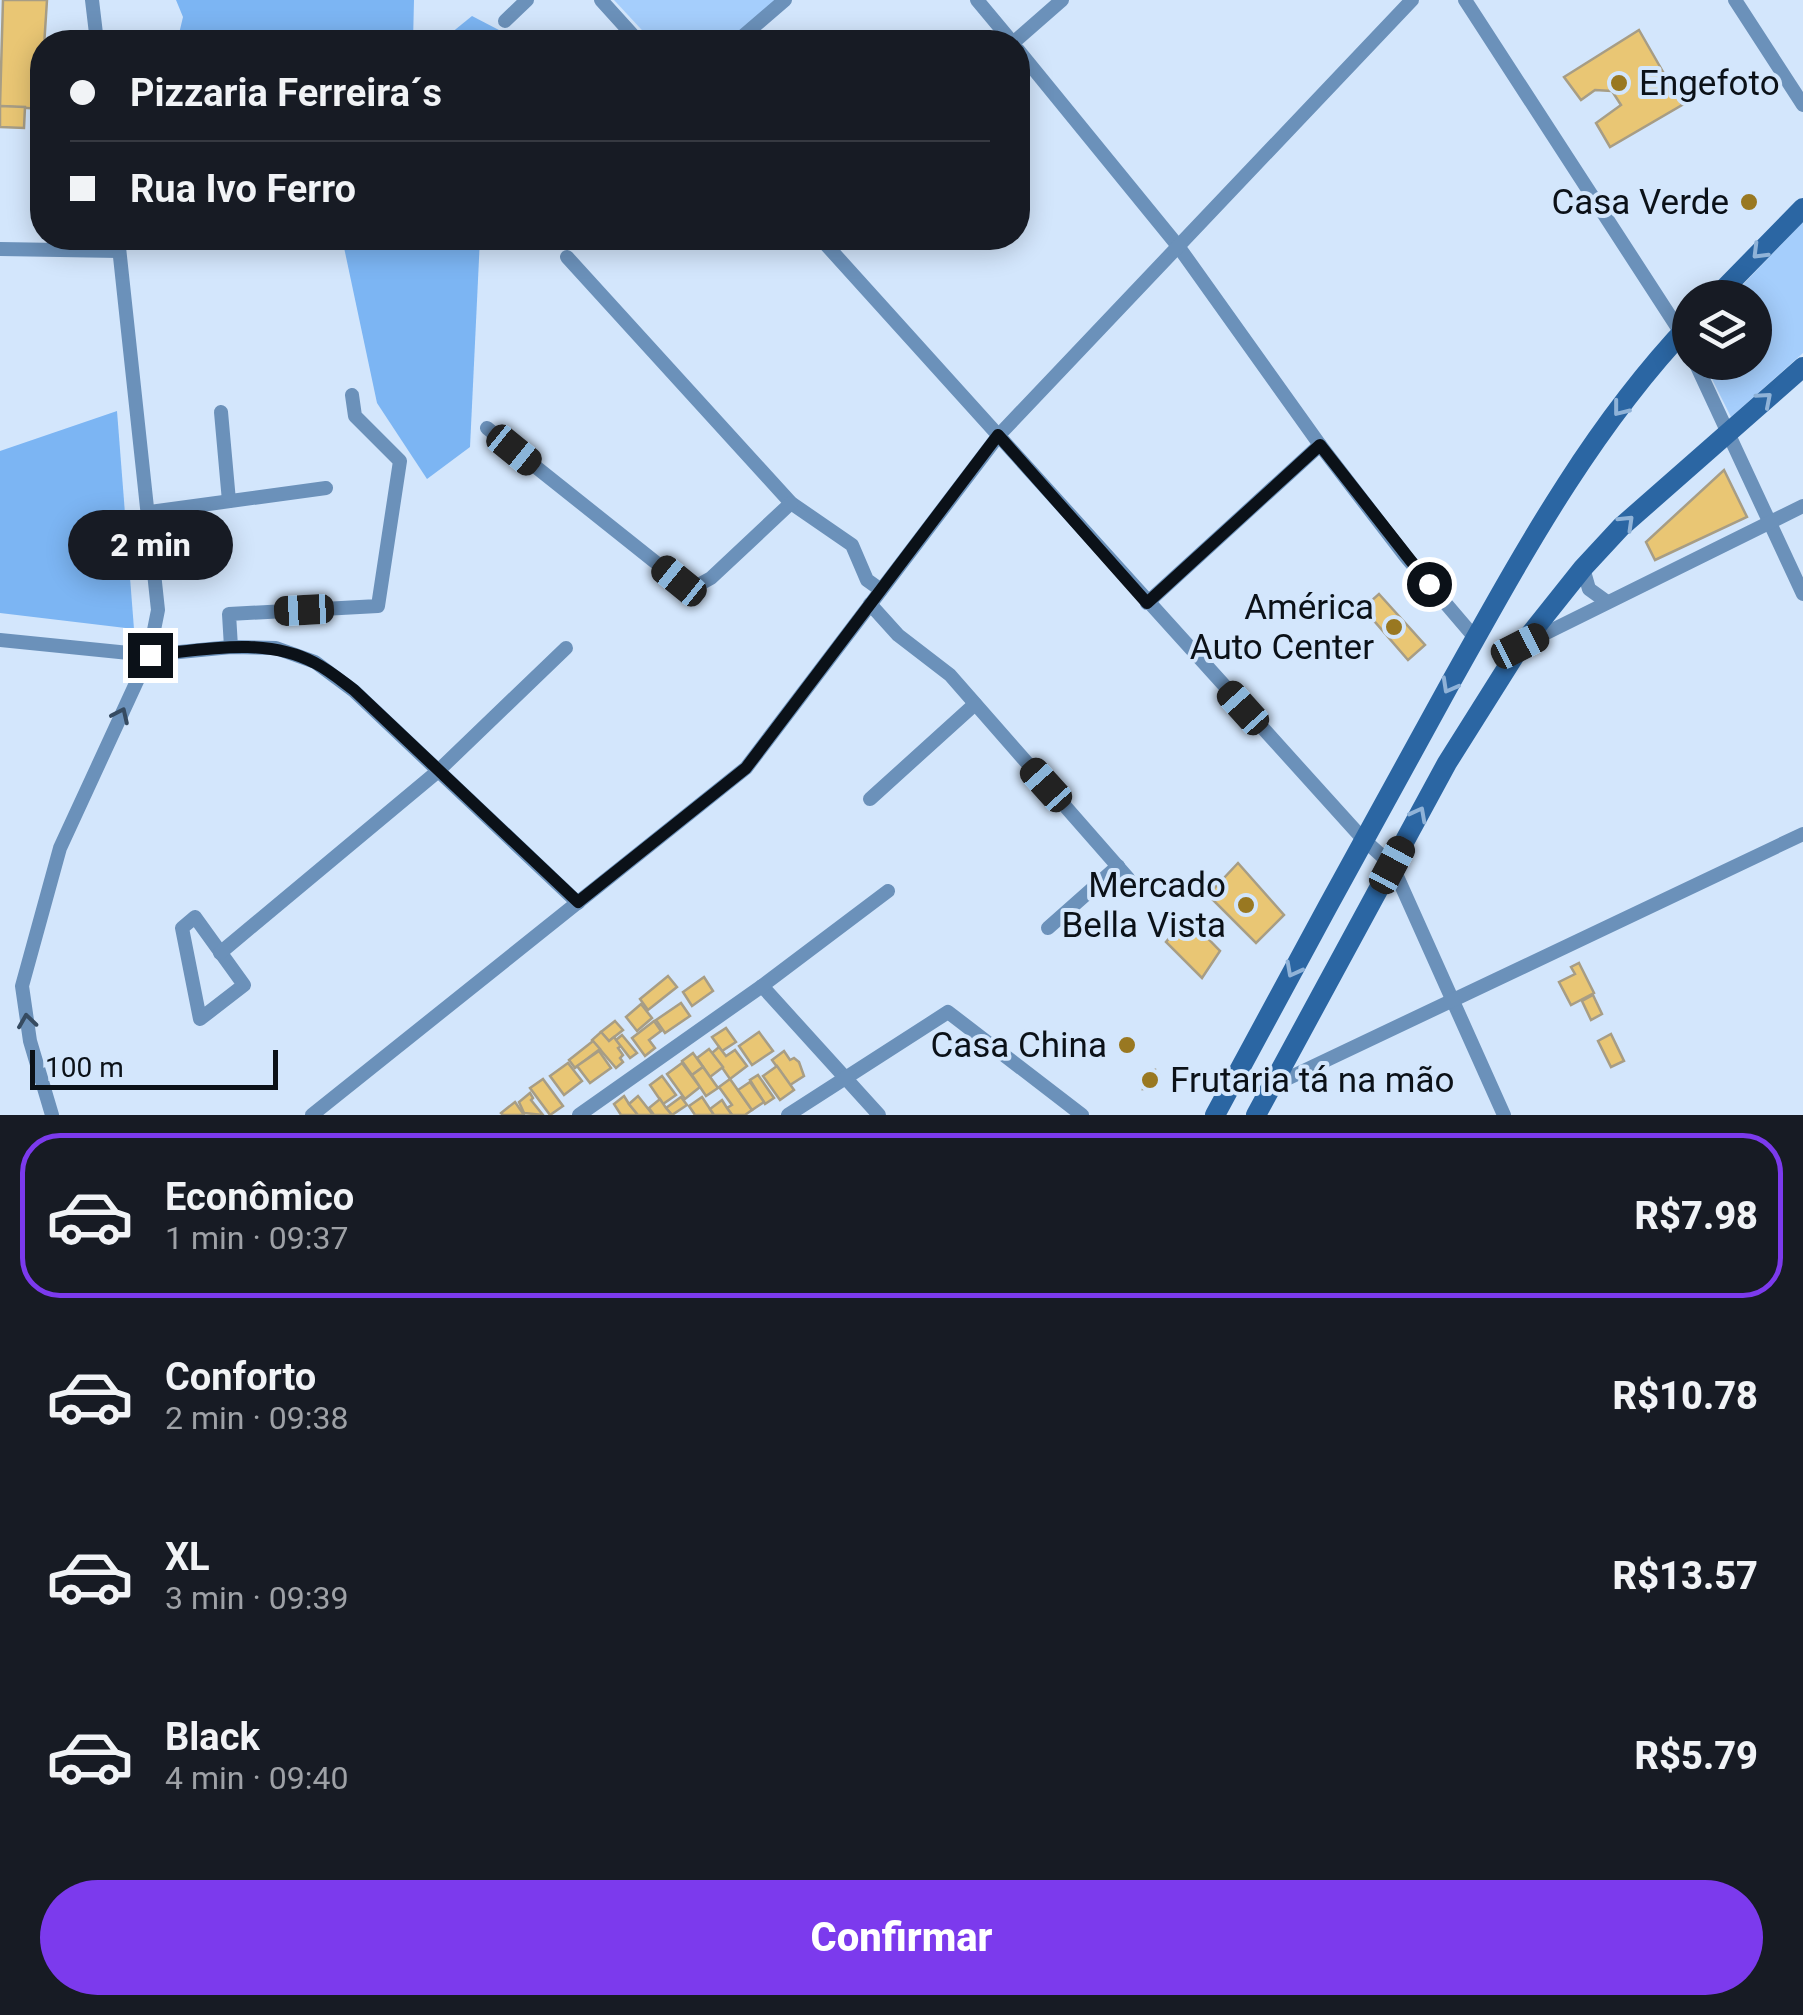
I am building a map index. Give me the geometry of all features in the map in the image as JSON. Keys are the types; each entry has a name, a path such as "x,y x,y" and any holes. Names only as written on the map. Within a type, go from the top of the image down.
{"main road":[{"path":"1733,280 1803,208"},
{"path":"1216,1115 1364,839 1553,505 1585,456 1672,354"},
{"path":"1256,1115 1469,723 1520,646 1583,568 1648,502 1803,366"}],"street":[{"path":"92,0 96,30"},
{"path":"505,21 527,0"},
{"path":"601,0 628,30"},
{"path":"750,30 784,0"},
{"path":"977,0 1003,30"},
{"path":"1027,30 1062,0"},
{"path":"312,1115 746,768 998,435 1412,0"},
{"path":"1465,0 1672,314"},
{"path":"1735,0 1803,105"},
{"path":"1030,65 1178,246 1320,445 1406,557 1476,639"},
{"path":"0,249 30,248"},
{"path":"52,1115 30,1041 22,986 60,848 150,655 158,610 120,250"},
{"path":"831,250 1147,603 1392,865 1504,1115"},
{"path":"566,257 791,503 852,545 867,580 881,590"},
{"path":"1702,380 1803,594"},
{"path":"231,647 229,614 378,606 400,461 355,416 352,395"},
{"path":"221,412 229,501"},
{"path":"486,428 679,581 693,588 711,578 791,503"},
{"path":"1147,603 1320,445"},
{"path":"150,512 326,488"},
{"path":"1520,646 1803,506"},
{"path":"1583,568 1589,589 1606,602"},
{"path":"870,604 892,630 950,675 1123,872 1048,928"},
{"path":"0,640 150,655 231,647 276,648 315,662 354,690 578,902"},
{"path":"220,953 437,772 566,648"},
{"path":"870,800 975,704"},
{"path":"1273,1085 1803,834"},
{"path":"579,1115 888,892"},
{"path":"195,918 220,953 244,985 200,1019 182,928 195,918"},
{"path":"762,986 879,1115"},
{"path":"788,1115 948,1012 1082,1115"}],"shaded area":[{"path":"176,0 414,0 413,30 180,30 183,17"},
{"path":"614,0 778,0 742,30 642,30"},
{"path":"472,16 499,30 455,30"},
{"path":"1803,222 1803,353 1731,417 1712,380 1772,380 1772,280 1747,280"},
{"path":"345,250 479,250 470,447 427,479 377,403"},
{"path":"117,411 134,629 0,613 0,451"}],"building":[{"path":"3,0 47,0 45,30 30,30 30,108 0,106"},
{"name":"Engefoto","path":"1639,30 1682,105 1610,147 1596,123 1621,105 1612,91 1595,90 1581,100 1564,77"},
{"path":"0,106 25,107 24,128 0,127"},
{"path":"1724,470 1747,517 1655,560 1646,542"},
{"name":"América Auto Center","path":"1379,594 1425,645 1408,660 1363,608"},
{"name":"Mercado Bella Vista","path":"1238,863 1284,915 1256,943 1208,895"},
{"path":"1187,917 1220,951 1202,978 1166,942"},
{"path":"1579,963 1594,993 1571,1005 1559,982 1575,974 1571,967"},
{"path":"668,976 677,987 648,1010 640,999"},
{"path":"704,977 713,991 692,1006 683,992"},
{"path":"1593,995 1602,1014 1591,1020 1582,1001"},
{"path":"681,1003 690,1016 665,1033 656,1020"},
{"path":"641,1004 652,1018 637,1031 626,1017"},
{"path":"615,1021 623,1030 609,1041 601,1032"},
{"path":"654,1021 661,1031 649,1040 655,1048 645,1056 632,1038"},
{"path":"726,1028 736,1042 722,1051 712,1037"},
{"path":"601,1032 609,1041 614,1037 621,1046 618,1048 623,1062 616,1068 592,1040"},
{"path":"759,1032 773,1051 752,1065 739,1046"},
{"path":"1611,1034 1624,1061 1611,1067 1598,1041"},
{"path":"622,1035 637,1053 630,1058 616,1040"},
{"path":"593,1041 600,1049 575,1068 569,1060"},
{"path":"719,1047 726,1056 735,1050 747,1066 730,1079 712,1053"},
{"path":"709,1049 723,1067 710,1077 697,1058"},
{"path":"599,1051 611,1068 590,1083 577,1066"},
{"path":"784,1051 790,1060 799,1062 804,1076 790,1085 772,1060"},
{"path":"693,1053 703,1067 692,1075 682,1061"},
{"path":"568,1063 582,1081 564,1095 550,1076"},
{"path":"682,1063 700,1087 685,1099 667,1074"},
{"path":"777,1066 794,1090 780,1100 763,1076"},
{"path":"703,1067 718,1088 706,1096 692,1075"},
{"name":"Frutaria tá na mão","path":"1155,1070 1156,1087 1143,1089 1146,1073"},
{"path":"758,1075 774,1098 765,1104 750,1080"},
{"path":"662,1076 676,1095 663,1104 650,1085"},
{"path":"543,1079 563,1106 550,1115 530,1088"},
{"path":"730,1079 752,1110 745,1115 732,1115 727,1108 732,1105 719,1087"},
{"path":"750,1082 764,1102 752,1110 738,1090"},
{"path":"530,1093 543,1115 524,1113 519,1102"},
{"path":"624,1096 638,1115 621,1115 614,1104"},
{"path":"638,1096 653,1115 638,1115 629,1104"},
{"path":"681,1097 687,1105 672,1115 666,1108"},
{"path":"702,1097 714,1115 695,1115 689,1106"},
{"path":"660,1099 672,1115 654,1115 649,1108"},
{"path":"722,1100 732,1115 714,1115 710,1109"},
{"path":"515,1102 524,1115 501,1113"}],"place":[{"name":"Engefoto","path":"1619,83"},
{"name":"Casa Verde","path":"1749,202"},
{"name":"América Auto Center","path":"1394,627"},
{"name":"Mercado Bella Vista","path":"1246,905"},
{"name":"Casa China","path":"1127,1045"},
{"name":"Frutaria tá na mão","path":"1150,1080"}],"route":[{"path":"150,655 231,647 276,648 315,662 354,690 578,902 746,768 998,435 1147,603 1320,445 1429,584"}]}
